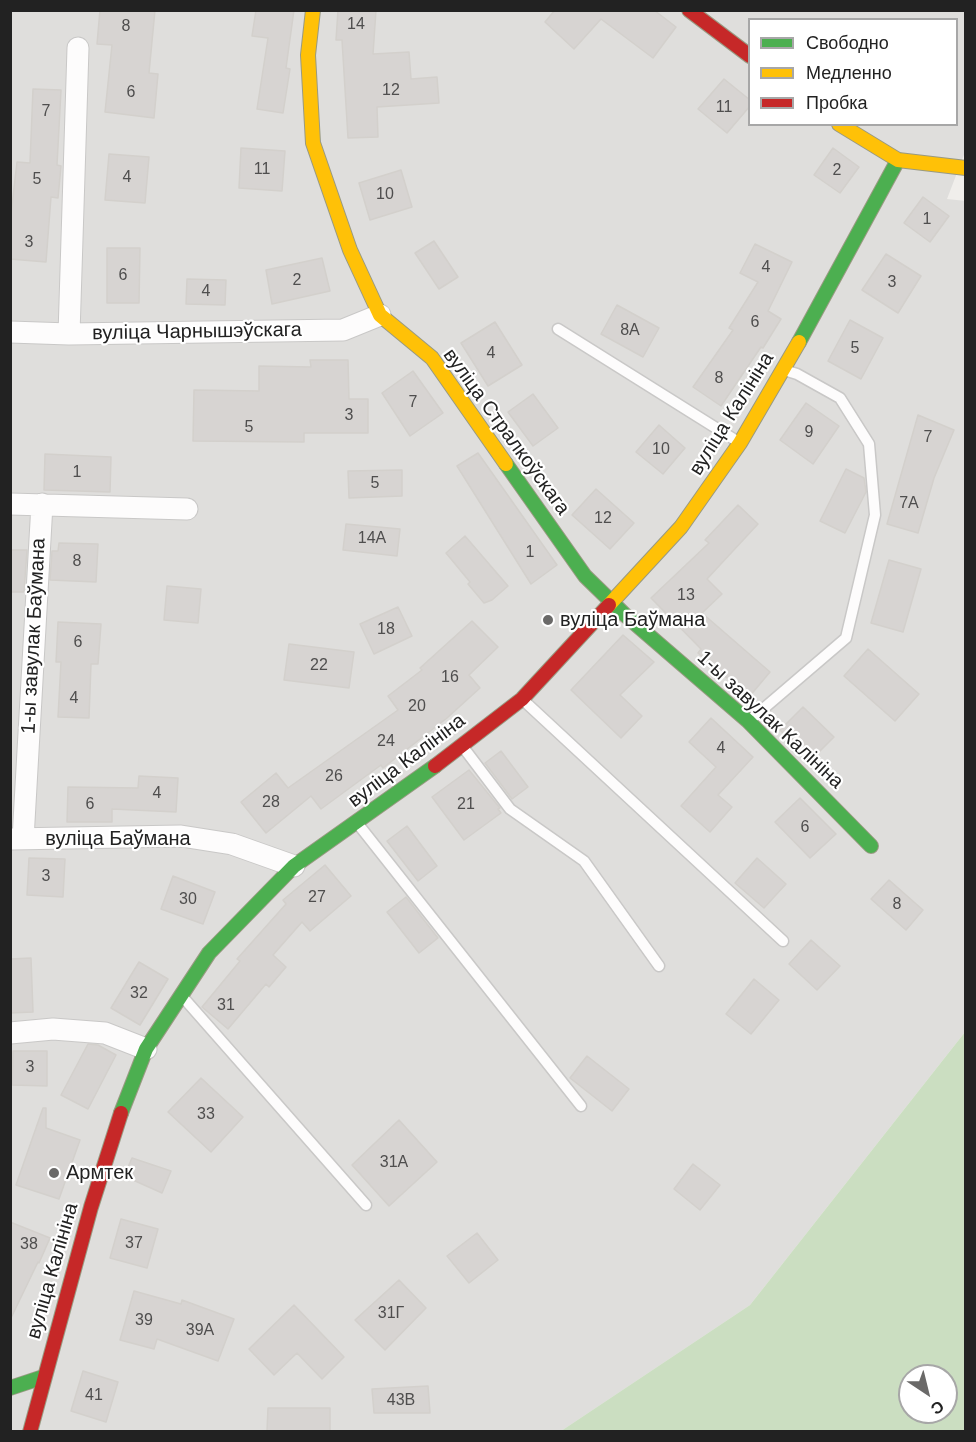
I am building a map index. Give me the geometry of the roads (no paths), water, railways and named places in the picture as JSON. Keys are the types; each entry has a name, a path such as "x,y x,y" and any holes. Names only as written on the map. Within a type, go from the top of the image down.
{"main road":[{"name":"вуліца Стралкоўскага","path":"313,10 308,55 313,143 350,250 380,315 432,358 585,576 611,602"},
{"path":"689,10 748,54"},
{"path":"842,126 898,160 966,168"},
{"name":"вуліца Калініна","path":"30,1431 91,1207 123,1108 146,1050 208,953 294,866 357,823 522,699 681,526 740,443 825,297 898,160"},
{"name":"1-ы завулак Калініна","path":"611,602 748,721 871,846"},
{"path":"10,1388 43,1377"}],"street":[{"path":"69,334 78,48"},
{"name":"вуліца Чарнышэўскага","path":"10,332 69,334 343,330 380,315"},
{"path":"10,504 187,509"},
{"name":"1-ы завулак Баўмана","path":"17,839 42,504"},
{"name":"вуліца Баўмана","path":"17,839 181,836 232,844 294,866"},
{"path":"10,1033 53,1029 105,1033 146,1050"}],"lane":[{"path":"558,328 740,443"},
{"path":"748,721 846,638 875,515 869,444 840,398 797,374 783,370"},
{"path":"522,699 783,941"},
{"path":"461,744 510,809 584,861 658,966"},
{"path":"357,823 581,1106"},
{"path":"181,995 366,1205"}],"place":[{"name":"вуліца Баўмана","path":"548,620"},
{"name":"Армтек","path":"54,1173"}]}
